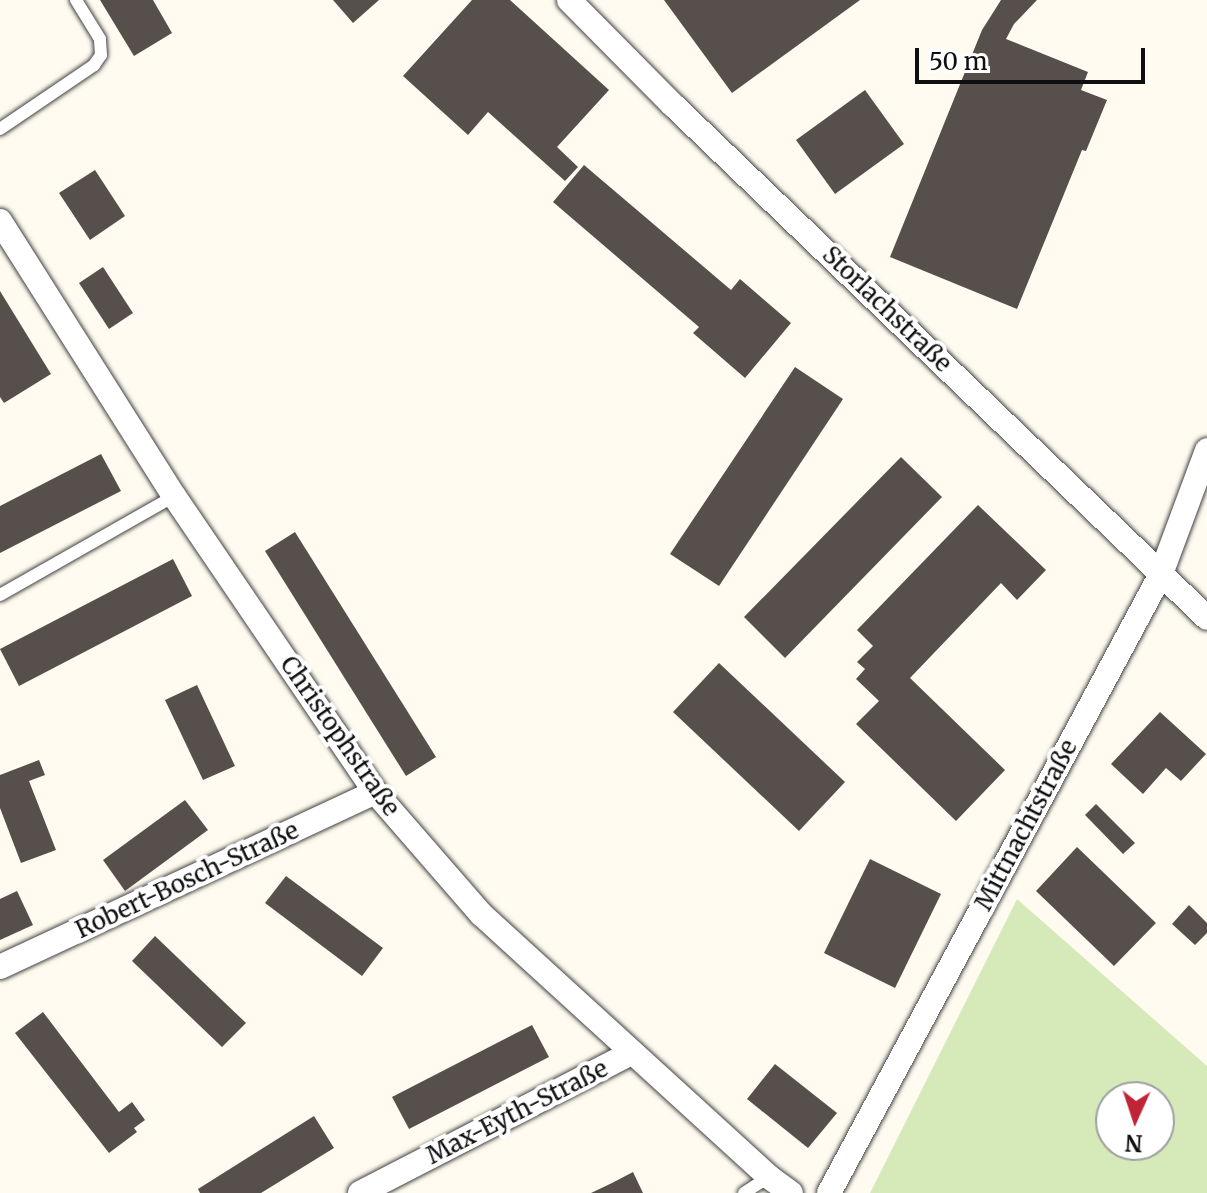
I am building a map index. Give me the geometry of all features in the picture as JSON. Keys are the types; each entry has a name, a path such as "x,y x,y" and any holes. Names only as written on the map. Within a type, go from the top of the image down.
{"street":[{"name":"Storlachstraße","path":"569,0 673,105 1207,618"},
{"name":"Christophstraße","path":"4,235 174,496 375,792 481,914 631,1053 769,1177 791,1193"},
{"name":"Mittnachtstraße","path":"829,1193 1161,574 1207,450"},
{"name":"Robert-Bosch-Straße","path":"0,967 375,792"},
{"name":"Max-Eyth-Straße","path":"360,1193 631,1053"}],"lane":[{"path":"0,129 94,65 101,55 100,39 76,0"},
{"path":"0,595 174,496"},
{"path":"744,1193 769,1177"}],"green space":[{"path":"1017,899 1207,1066 1207,1193 870,1193"}],"building":[{"path":"100,0 153,0 172,33 134,56"},
{"path":"333,0 379,0 353,23"},
{"path":"472,0 510,0 609,90 557,147 578,167 565,181 488,112 468,135 403,76"},
{"path":"664,0 860,0 732,93"},
{"path":"1001,0 1037,0 1014,24 1006,39 1088,72 1081,90 1107,100 1086,151 1082,150 1017,309 890,257 982,30"},
{"path":"865,90 904,144 835,194 796,140"},
{"path":"584,165 731,290 740,279 791,323 745,378 693,333 699,327 553,202"},
{"path":"95,170 125,216 90,240 59,193"},
{"path":"103,267 133,313 109,329 79,283"},
{"path":"0,291 51,374 4,403 0,397"},
{"path":"795,367 843,399 719,586 670,554"},
{"path":"101,454 121,491 0,553 0,506"},
{"path":"901,457 942,497 785,658 744,617"},
{"path":"978,505 1046,570 1017,600 1001,583 910,678 1005,770 956,821 856,724 879,701 856,679 865,669 857,662 873,646 857,630"},
{"path":"295,532 436,757 406,776 265,551"},
{"path":"173,559 192,596 19,686 0,649"},
{"path":"719,663 845,782 799,831 673,712"},
{"path":"197,685 235,766 203,780 165,700"},
{"path":"1160,712 1206,754 1181,781 1166,768 1143,794 1111,764"},
{"path":"39,760 45,775 29,781 56,850 21,863 0,808 0,775"},
{"path":"185,800 208,830 125,891 103,860"},
{"path":"1096,804 1135,843 1123,854 1085,815"},
{"path":"1077,847 1156,923 1114,966 1036,891"},
{"path":"870,859 941,894 895,988 824,953"},
{"path":"286,876 383,948 362,976 265,903"},
{"path":"17,891 33,925 0,940 0,899"},
{"path":"1189,905 1207,923 1207,933 1195,945 1172,924"},
{"path":"155,936 246,1023 222,1047 132,961"},
{"path":"43,1012 119,1112 132,1102 145,1120 134,1128 137,1132 109,1153 15,1033"},
{"path":"532,1025 549,1057 409,1129 392,1097"},
{"path":"775,1064 837,1113 808,1148 747,1099"},
{"path":"314,1116 334,1148 261,1193 200,1193 198,1189"},
{"path":"633,1172 643,1193 591,1193 612,1183"}]}
